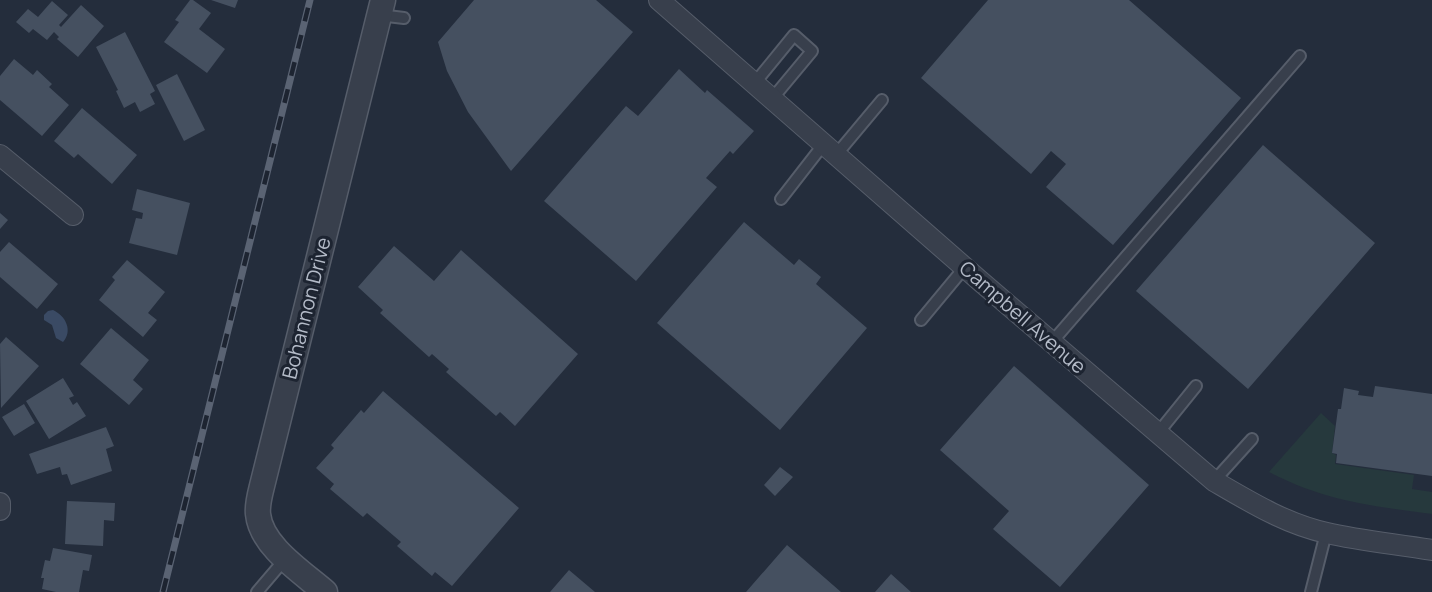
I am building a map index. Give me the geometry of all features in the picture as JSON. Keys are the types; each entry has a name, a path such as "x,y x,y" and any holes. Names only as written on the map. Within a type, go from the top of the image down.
{"street":[{"name":"Campbell Avenue","path":"659,0 1214,481 1254,505 1290,521 1326,533 1432,550"},
{"name":"Bohannon Drive","path":"325,592 273,546 263,532 257,513 381,7"},
{"path":"0,155 73,215"},
{"path":"0,503 0,510"}],"lane":[{"path":"381,7 404,18"},
{"path":"754,84 794,35 812,51 772,99"},
{"path":"1052,342 1300,56"},
{"path":"782,199 882,100"},
{"path":"921,320 965,267"},
{"path":"1158,433 1196,386"},
{"path":"1214,481 1252,439"},
{"path":"1311,592 1326,533"},
{"path":"257,592 286,558"}],"green space":[{"path":"1321,413 1335,426 1332,453 1336,455 1335,464 1414,475 1412,489 1432,492 1432,514 1369,505 1329,496 1289,482 1269,472"}],"water":[{"path":"53,310 67,324 66,338 63,342 56,338 52,325 44,320 44,315"}],"building":[{"path":"190,0 211,13 199,29 225,49 207,73 164,42 179,22 175,20"},
{"path":"211,0 238,0 235,8"},
{"path":"474,0 596,0 633,32 511,171 468,112 447,71 438,42"},
{"path":"988,0 1129,0 1241,98 1113,245 1046,187 1066,164 1051,151 1031,174 921,78"},
{"path":"52,1 68,15 59,25 61,27 81,5 104,26 78,57 57,39 59,37 54,32 47,40 33,29 29,33 16,22 28,9 38,17"},
{"path":"125,32 155,91 150,94 155,104 140,112 135,102 124,108 116,91 118,90 96,47"},
{"path":"14,59 33,75 37,70 52,84 49,87 69,105 42,136 0,100 0,76"},
{"path":"679,69 705,93 707,90 754,131 733,154 730,151 706,178 717,187 636,281 544,201 626,106 638,116"},
{"path":"177,74 205,130 184,141 156,85"},
{"path":"82,108 137,155 112,184 78,154 74,158 54,141"},
{"path":"1263,145 1375,243 1248,389 1136,291"},
{"path":"137,189 190,203 177,255 129,243 136,218 142,219 143,213 132,210"},
{"path":"0,213 8,220 0,229"},
{"path":"744,222 794,265 799,259 821,277 816,284 867,328 780,430 657,323"},
{"path":"9,242 58,284 37,309 0,277 0,252"},
{"path":"394,246 434,281 461,250 578,354 515,426 500,412 496,416 446,372 449,369 432,354 429,357 380,313 383,310 358,287"},
{"path":"127,260 165,292 148,313 157,320 143,337 99,300 115,280 112,277"},
{"path":"111,328 149,360 133,380 143,389 129,405 80,364"},
{"path":"6,337 39,366 1,408 0,344"},
{"path":"1014,366 1149,485 1060,587 993,529 1009,511 940,450"},
{"path":"63,378 74,396 69,398 73,405 77,402 86,416 49,439 26,401"},
{"path":"1375,386 1432,394 1432,476 1336,463 1337,454 1332,453 1338,409 1341,409 1344,388 1359,391 1358,395 1373,397"},
{"path":"383,391 519,508 452,586 435,572 432,576 397,546 401,542 367,513 363,517 330,489 334,484 316,468 334,448 331,445 361,410 364,413"},
{"path":"24,404 35,423 14,436 2,417"},
{"path":"106,427 114,446 106,449 112,471 71,485 67,474 62,475 60,467 37,474 29,454"},
{"path":"780,467 793,477 775,496 764,485"},
{"path":"67,501 115,503 114,521 104,520 103,546 65,544"},
{"path":"787,545 841,592 746,592"},
{"path":"53,548 92,555 89,571 83,570 79,592 56,592 42,589 44,578 41,578 45,560 50,561"},
{"path":"569,570 595,592 550,592"},
{"path":"891,574 911,592 875,592"}],"railway":[{"path":"163,592 310,0"}]}
